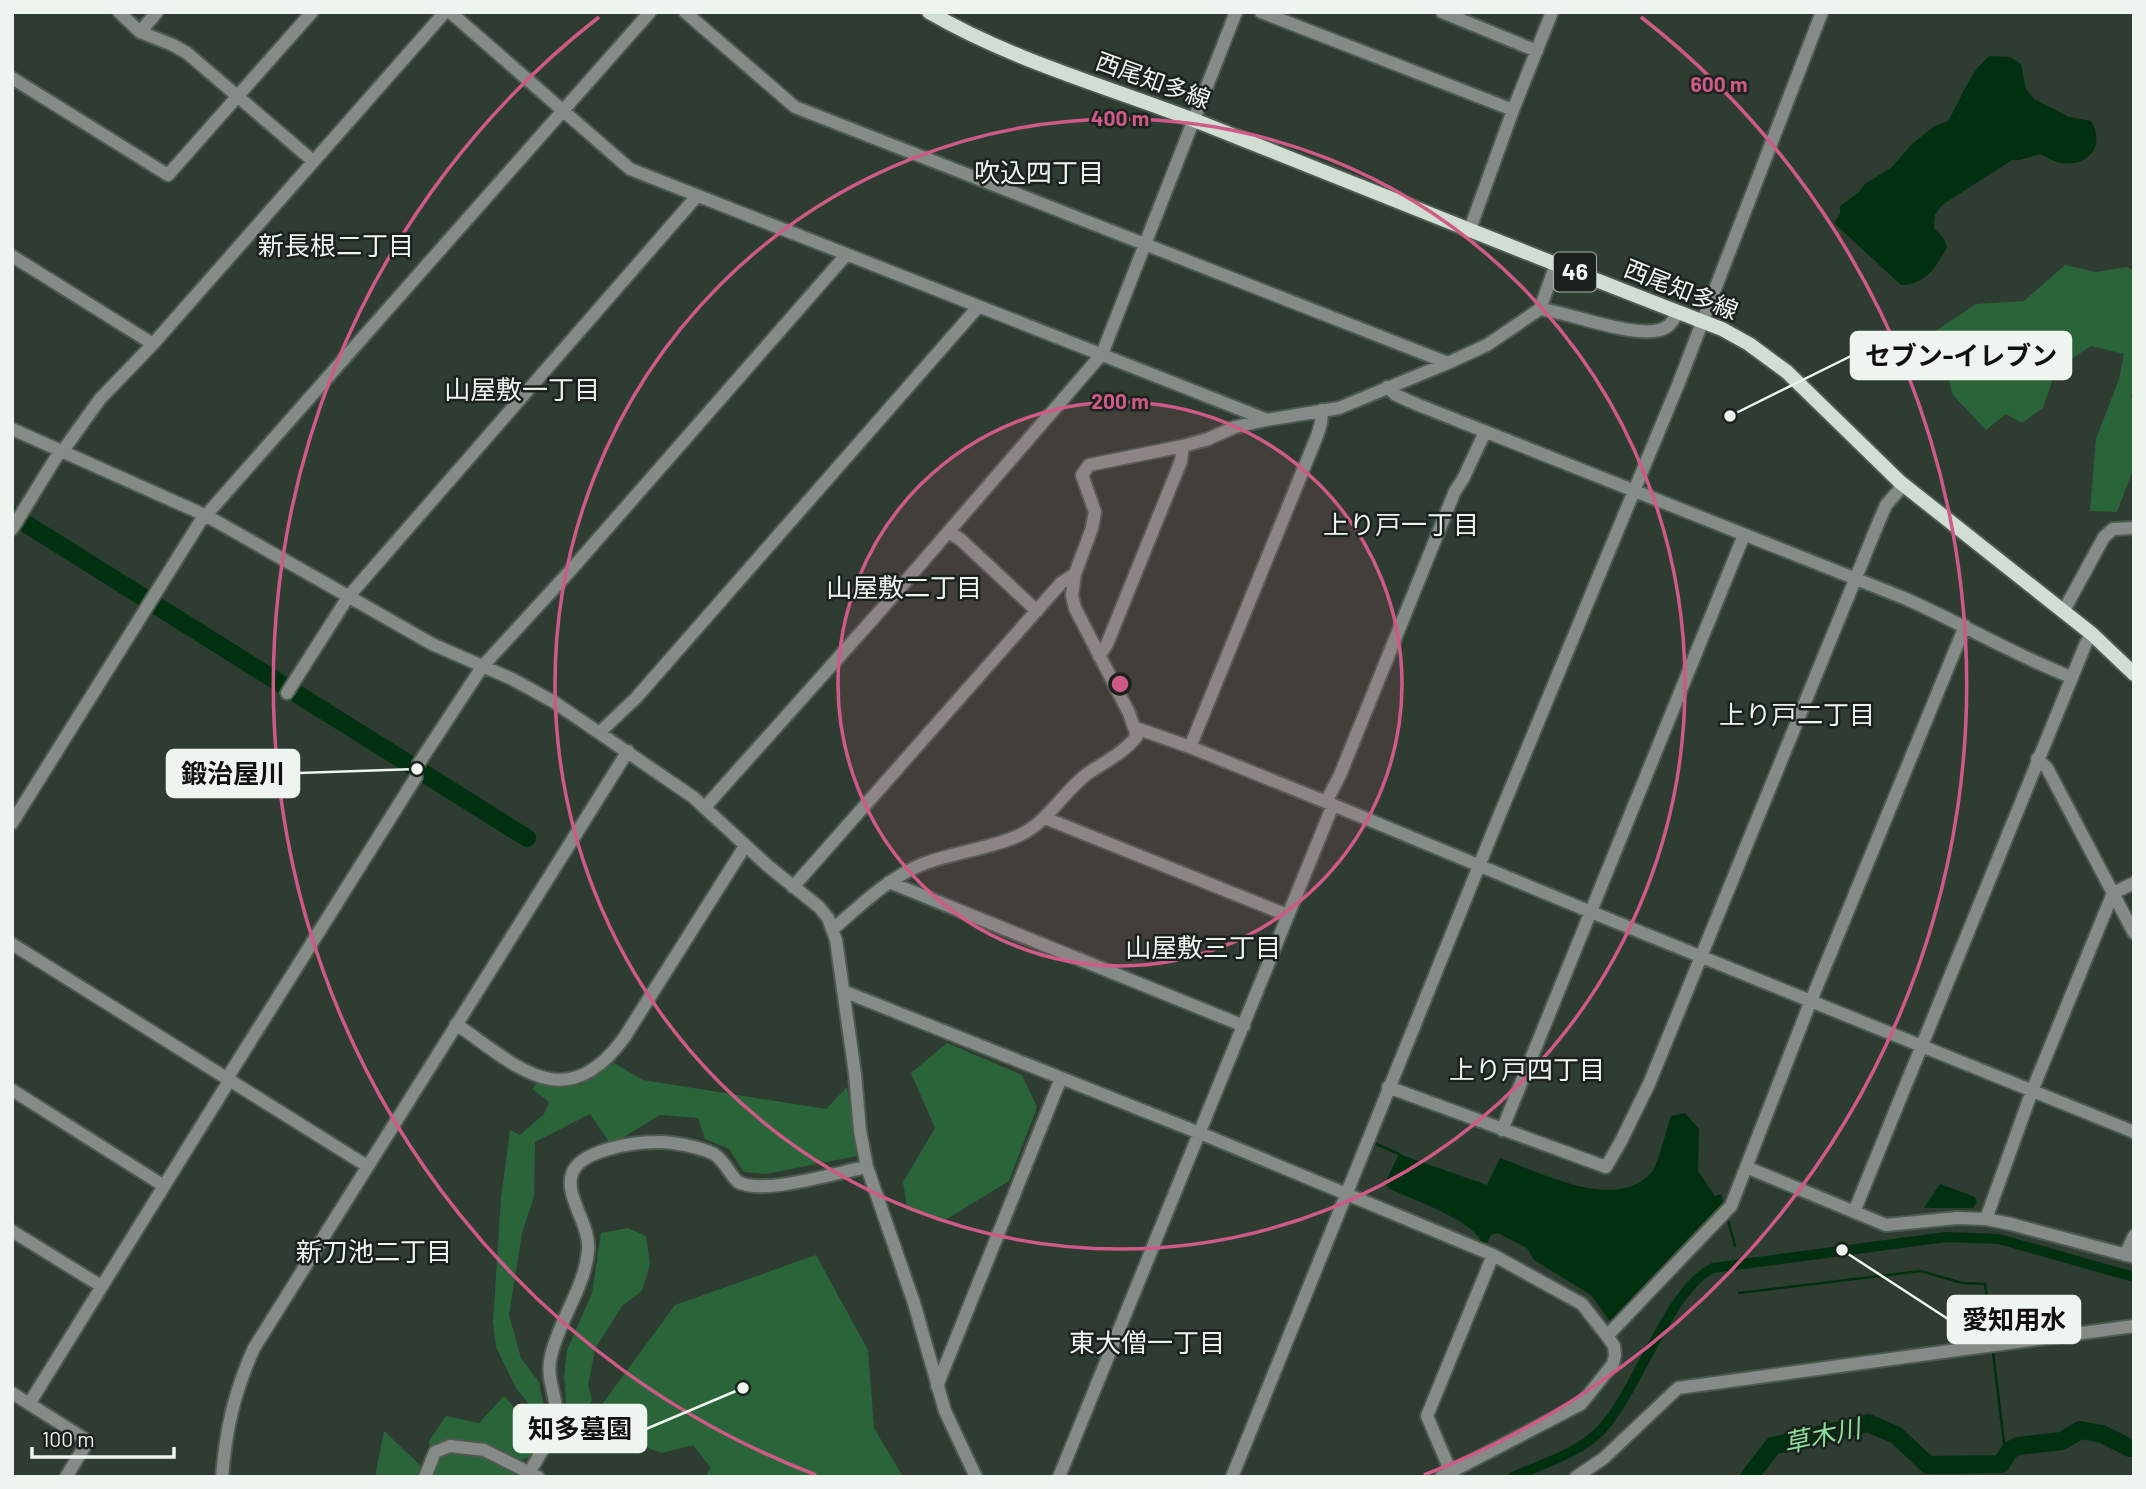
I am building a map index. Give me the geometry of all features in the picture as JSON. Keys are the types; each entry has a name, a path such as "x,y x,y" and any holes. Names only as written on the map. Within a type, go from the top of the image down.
{"main road":[{"name":"西尾知多線","path":"929,12 1020,56 1194,120 1470,229 1702,321 1749,344 1787,372 1899,482 2092,634 2134,674"}],"street":[{"path":"119,12 140,33 173,44 187,53 313,161"},
{"path":"140,33 157,12"},
{"path":"12,78 168,175 312,12"},
{"path":"16,522 61,452 100,399 153,344 444,12"},
{"path":"450,12 630,169 1266,420"},
{"path":"12,823 200,522 650,12"},
{"path":"685,12 795,107 1448,363"},
{"path":"705,807 1102,354 1236,12"},
{"path":"1261,12 1513,110"},
{"path":"1442,12 1537,51"},
{"path":"1470,229 1552,12"},
{"path":"1232,1477 1388,1087 1678,385 1822,12"},
{"path":"289,689 348,597 697,196"},
{"path":"419,763 482,667 570,571 846,255"},
{"path":"12,256 153,344"},
{"path":"833,929 889,882 923,864 1020,835 1045,818 1079,781 1129,747 1137,736 1136,728 1074,608 1072,595 1075,574 1095,512 1082,475 1089,465 1184,446 1235,427 1339,408 1448,363 1487,345 1540,309 1556,264"},
{"path":"600,732 636,698 978,307"},
{"path":"1540,309 1634,331 1653,332 1667,327 1678,313"},
{"path":"1387,387 1396,396 1855,579 1965,626 2036,664 2071,677"},
{"path":"1190,747 1317,436 1322,410"},
{"path":"12,429 207,516 432,644 554,702 705,807 745,846 819,906 833,929 867,1167 915,1304 945,1411 976,1477"},
{"path":"1059,1477 1244,1026 1340,775 1455,491 1485,432"},
{"path":"1099,656 1107,644 1181,461 1184,446"},
{"path":"1388,1087 1606,1167 1649,1083 1885,505 1899,489 1899,482"},
{"path":"2063,612 2104,537 2113,529 2134,527"},
{"path":"948,532 960,539 1037,611"},
{"path":"1502,1130 1745,535"},
{"path":"793,887 1060,583 1075,574"},
{"path":"1607,1336 1731,1206 1965,626"},
{"path":"1854,1212 2037,759 2092,634"},
{"path":"1136,728 1190,747 2134,1132"},
{"path":"222,1477 230,1409 254,1348 628,751"},
{"path":"2037,759 2047,768 2134,933"},
{"path":"29,1404 416,777"},
{"path":"1045,818 1287,915"},
{"path":"456,1024 523,1070 550,1080 563,1081 584,1076 602,1065 624,1038 745,846"},
{"path":"889,882 1244,1026"},
{"path":"1986,1219 2032,1091 2113,893 2134,883"},
{"path":"12,944 367,1166"},
{"path":"843,991 1347,1193 1493,1255 1582,1304 1614,1346 1613,1364 1581,1404 1446,1474 1427,1416 1493,1255"},
{"path":"937,1386 1061,1078"},
{"path":"12,1090 164,1186"},
{"path":"425,1477 435,1452 450,1446 484,1450 534,1474 555,1421 555,1401 548,1371 551,1355 589,1251 586,1229 570,1184 573,1171 580,1160 595,1153 663,1142 713,1153 738,1182 757,1187 867,1167"},
{"path":"1745,1167 1886,1224 1957,1218 1986,1219 2130,1256 2134,1236"},
{"path":"12,1231 101,1286"},
{"path":"1576,1477 1620,1444 1678,1388 2134,1325"},
{"path":"12,1393 88,1441 66,1477"}],"shaded area":[{"path":"1990,56 2010,57 2021,64 2026,89 2034,99 2069,117 2091,121 2095,130 2095,146 2092,153 2079,162 2058,162 2040,154 2012,160 1942,205 1935,215 1934,228 1947,247 1929,274 1917,282 1901,285 1834,223 1840,214 1840,206 1865,184 1892,167 1912,144 1933,127 1948,121 1971,77"},
{"path":"2065,265 2096,272 2127,267 2134,271 2134,386 2131,396 2134,398 2134,467 2117,512 2090,511 2096,439 2119,379 2124,354 2091,346 2056,369 2043,408 2022,423 2006,414 1986,430 1952,394 1945,360 1922,340 1976,304 2024,301"},
{"path":"947,1043 1022,1075 1037,1107 1009,1181 942,1222 907,1207 903,1182 935,1128 911,1073"},
{"path":"614,1063 643,1080 826,1109 847,1087 857,1156 766,1174 744,1172 729,1149 705,1139 698,1118 660,1115 611,1145 590,1114 535,1142 534,1197 522,1233 509,1315 521,1358 539,1382 548,1428 516,1388 496,1347 493,1322 501,1198 510,1130 520,1135 544,1114 549,1102 532,1089 538,1082 580,1085"},
{"path":"1685,1113 1699,1129 1698,1171 1715,1196 1721,1194 1723,1202 1610,1321 1591,1295 1534,1260 1527,1248 1498,1233 1491,1235 1487,1243 1481,1241 1466,1225 1388,1188 1385,1183 1399,1154 1487,1185 1500,1158 1578,1186 1599,1190 1619,1189 1637,1184 1652,1172 1671,1116"},
{"path":"1940,1184 1975,1197 1977,1202 1973,1208 1924,1208"},
{"path":"628,1228 646,1236 650,1265 642,1291 622,1306 595,1349 588,1386 592,1400 584,1418 568,1427 564,1377 567,1350 592,1293 601,1233"},
{"path":"816,1255 868,1350 874,1428 903,1477 705,1477 711,1468 693,1445 662,1453 587,1425 675,1305"},
{"path":"504,1396 541,1438 530,1457 521,1460 507,1455 503,1467 518,1477 431,1477 429,1441 446,1416 479,1423"},
{"path":"384,1431 420,1465 420,1477 375,1477"}],"waterway":[{"path":"12,515 527,838"},
{"path":"1376,1144 1399,1154 1400,1157"},
{"path":"1727,1217 1735,1246"},
{"path":"1513,1477 1572,1451 1602,1429 1615,1412 1682,1297 1697,1279 1713,1268 1946,1237 1999,1239 2134,1277"},
{"path":"1739,1293 1921,1271 1962,1283 1985,1284 1992,1337"},
{"path":"1993,1352 2004,1443"},
{"name":"草木川","path":"1749,1477 1773,1446 1868,1423 1896,1435 1928,1465 2001,1464 2010,1450 2018,1446 2062,1441 2080,1430 2102,1434 2134,1448"}],"place":[{"name":"セブン-イレブン","path":"1730,416"},
{"name":"鍛治屋川","path":"417,769"},
{"name":"愛知用水","path":"1842,1250"},
{"name":"知多墓園","path":"743,1388"}],"district":[{"name":"吹込四丁目","path":"1039,173"},
{"name":"新長根二丁目","path":"336,246"},
{"name":"山屋敷一丁目","path":"522,390"},
{"name":"上り戸一丁目","path":"1401,525"},
{"name":"山屋敷二丁目","path":"904,588"},
{"name":"上り戸二丁目","path":"1797,715"},
{"name":"山屋敷三丁目","path":"1203,948"},
{"name":"上り戸四丁目","path":"1527,1070"},
{"name":"新刀池二丁目","path":"374,1252"},
{"name":"東大僧一丁目","path":"1147,1343"}]}
